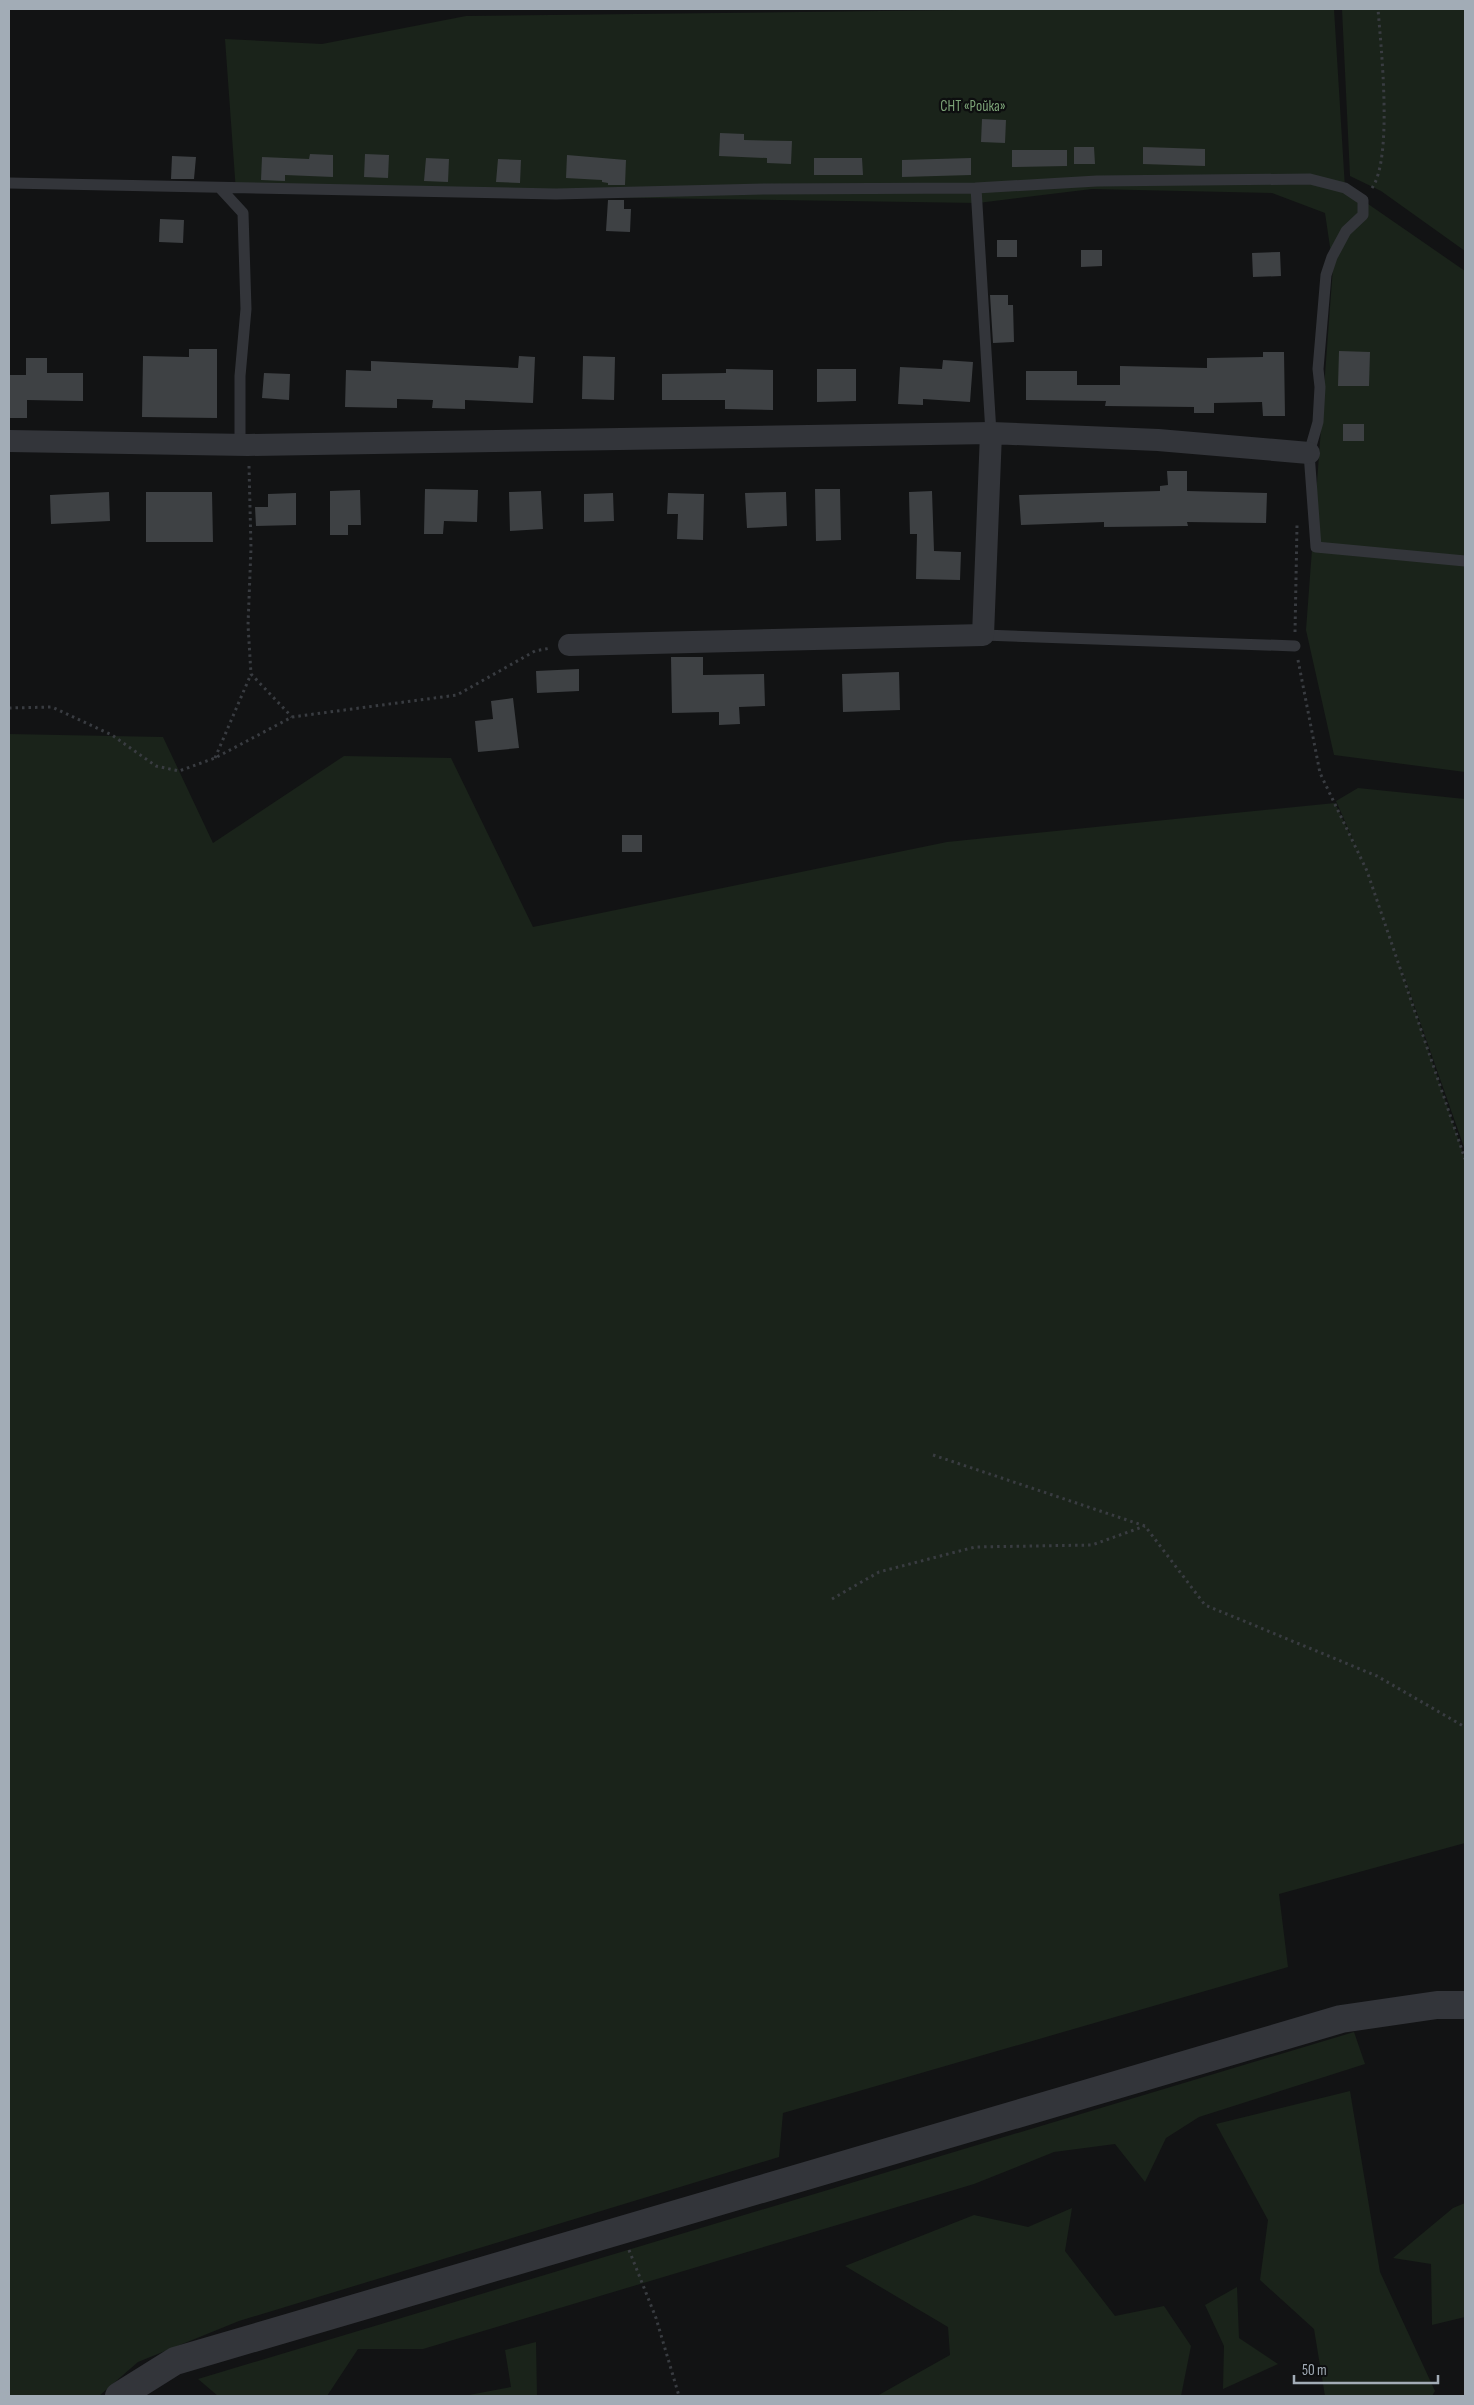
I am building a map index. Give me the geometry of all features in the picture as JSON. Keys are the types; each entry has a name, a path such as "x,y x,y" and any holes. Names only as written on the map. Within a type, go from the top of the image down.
{"street":[{"path":"569,645 983,635 990,433"},
{"path":"9,441 244,445 990,433 1158,440 1309,453"},
{"path":"119,2396 175,2361 1341,2019 1437,2005 1465,2006"}],"lane":[{"path":"9,184 556,194 766,188 976,188 1097,181 1310,179 1345,188 1363,200 1363,215 1346,232 1332,257 1326,275 1318,369 1320,387 1318,422 1309,453 1316,547 1465,561"},
{"path":"220,188 243,213 246,309 240,376 244,445"},
{"path":"976,188 990,433"},
{"path":"983,635 1295,646"}],"path":[{"path":"1363,200 1376,183 1382,155 1384,89 1378,9"},
{"path":"216,758 251,674 248,625 251,548 244,445"},
{"path":"1298,521 1295,646 1320,773 1367,871 1465,1159"},
{"path":"9,708 52,707 112,736 156,766 180,771 216,758 292,717 457,694 535,651 569,645"},
{"path":"251,674 292,717"},
{"path":"933,1455 1145,1526 1205,1605 1377,1676 1465,1727"},
{"path":"832,1599 880,1572 974,1547 1092,1545 1145,1526"},
{"path":"621,2230 656,2318 679,2396"}],"green space":[{"name":"СНТ «Ройка»","path":"1049,9 1334,9 1345,188 1465,271 1465,772 1334,755 1306,630 1333,267 1325,213 1272,193 1092,189 978,203 236,192 225,39 322,44 466,16"},
{"path":"1342,9 1465,9 1465,251 1381,191 1350,176"},
{"path":"9,734 163,737 213,843 344,756 451,758 533,927 947,842 1335,803 1358,851 1336,801 1358,788 1465,799 1465,1150 1393,945 1465,1159 1465,1843 1279,1894 1288,1967 783,2113 779,2157 239,2321 138,2362 99,2396 9,2396"},
{"path":"1354,2032 1365,2064 1199,2117 1166,2138 1145,2182 1115,2144 1054,2152 974,2184 423,2349 358,2349 327,2396 218,2396 198,2379"},
{"path":"1350,2091 1380,2272 1435,2391 1432,2396 1325,2396 1314,2329 1260,2280 1268,2220 1216,2124"},
{"path":"1465,2203 1465,2317 1432,2325 1431,2264 1393,2258 1453,2208"},
{"path":"1072,2208 1065,2251 1115,2316 1164,2306 1191,2346 1181,2396 877,2396 950,2355 948,2327 845,2266 974,2215 1028,2227"},
{"path":"1237,2287 1239,2338 1278,2364 1223,2389 1224,2346 1205,2305"},
{"path":"536,2342 537,2396 469,2395 511,2387 505,2350"}],"building":[{"path":"982,119 1006,120 1005,143 981,142"},
{"path":"720,133 744,134 744,140 792,141 791,164 767,163 767,158 719,156"},
{"path":"1074,147 1094,147 1095,164 1074,164"},
{"path":"1143,147 1205,149 1205,166 1143,164"},
{"path":"1012,150 1067,150 1067,166 1012,167"},
{"path":"310,154 333,155 333,177 285,175 285,181 261,180 262,157 309,159"},
{"path":"365,154 389,155 388,178 364,177"},
{"path":"567,155 626,160 625,185 608,185 608,183 602,182 602,180 566,178"},
{"path":"172,156 196,157 194,179 171,179"},
{"path":"426,158 449,159 448,182 424,181"},
{"path":"814,158 862,158 863,175 814,175"},
{"path":"971,158 971,175 902,177 902,160"},
{"path":"498,159 521,160 520,183 496,182"},
{"path":"608,200 624,200 624,209 631,209 630,232 606,231"},
{"path":"160,219 184,220 183,243 159,242"},
{"path":"997,240 1017,240 1017,257 997,257"},
{"path":"1081,250 1102,250 1102,266 1081,267"},
{"path":"1280,252 1281,276 1253,277 1252,253"},
{"path":"990,295 1008,295 1008,305 1013,305 1014,342 993,343"},
{"path":"189,349 217,349 217,418 142,417 143,356 189,357"},
{"path":"1339,351 1370,352 1369,386 1338,386"},
{"path":"1263,352 1284,352 1285,416 1263,416 1262,402 1214,403 1214,413 1194,413 1194,407 1105,406 1106,401 1026,400 1026,371 1077,371 1077,385 1120,385 1120,366 1207,368 1207,358 1263,357"},
{"path":"519,356 535,357 533,403 465,400 465,409 432,408 433,400 397,399 397,408 345,407 346,370 371,371 371,361 518,368"},
{"path":"583,356 615,357 614,400 582,399"},
{"path":"26,358 47,358 47,373 83,373 83,401 27,400 27,418 9,418 9,375 26,375"},
{"path":"943,360 973,362 970,402 923,399 923,405 898,404 900,367 942,369"},
{"path":"726,369 773,370 773,410 725,409 725,400 662,400 662,374 726,373"},
{"path":"817,369 856,369 856,401 817,402"},
{"path":"264,373 290,374 289,400 262,398"},
{"path":"1343,424 1364,424 1364,441 1343,441"},
{"path":"1167,471 1187,471 1187,491 1267,493 1266,523 1187,522 1188,526 1104,527 1104,522 1021,525 1019,495 1160,491 1160,486 1168,485"},
{"path":"425,489 478,490 477,522 444,521 443,534 424,534"},
{"path":"815,489 840,489 841,540 816,541"},
{"path":"360,490 361,525 348,525 348,535 330,535 330,491"},
{"path":"541,491 543,529 510,531 509,492"},
{"path":"932,491 934,551 961,552 960,580 916,579 917,534 910,534 909,492"},
{"path":"109,492 110,521 51,524 50,495"},
{"path":"146,492 212,492 213,542 146,542"},
{"path":"786,492 787,526 747,528 745,493"},
{"path":"296,493 296,525 256,526 255,507 268,507 268,494"},
{"path":"613,493 614,521 584,522 584,494"},
{"path":"668,493 704,494 703,540 677,539 678,514 667,514"},
{"path":"671,657 703,657 703,675 764,674 765,706 739,707 740,724 719,725 719,712 672,713"},
{"path":"579,669 579,691 537,693 536,671"},
{"path":"899,672 900,710 843,712 842,674"},
{"path":"513,698 519,748 478,752 475,721 493,719 491,701"},
{"path":"622,835 642,835 642,852 622,852"}]}
